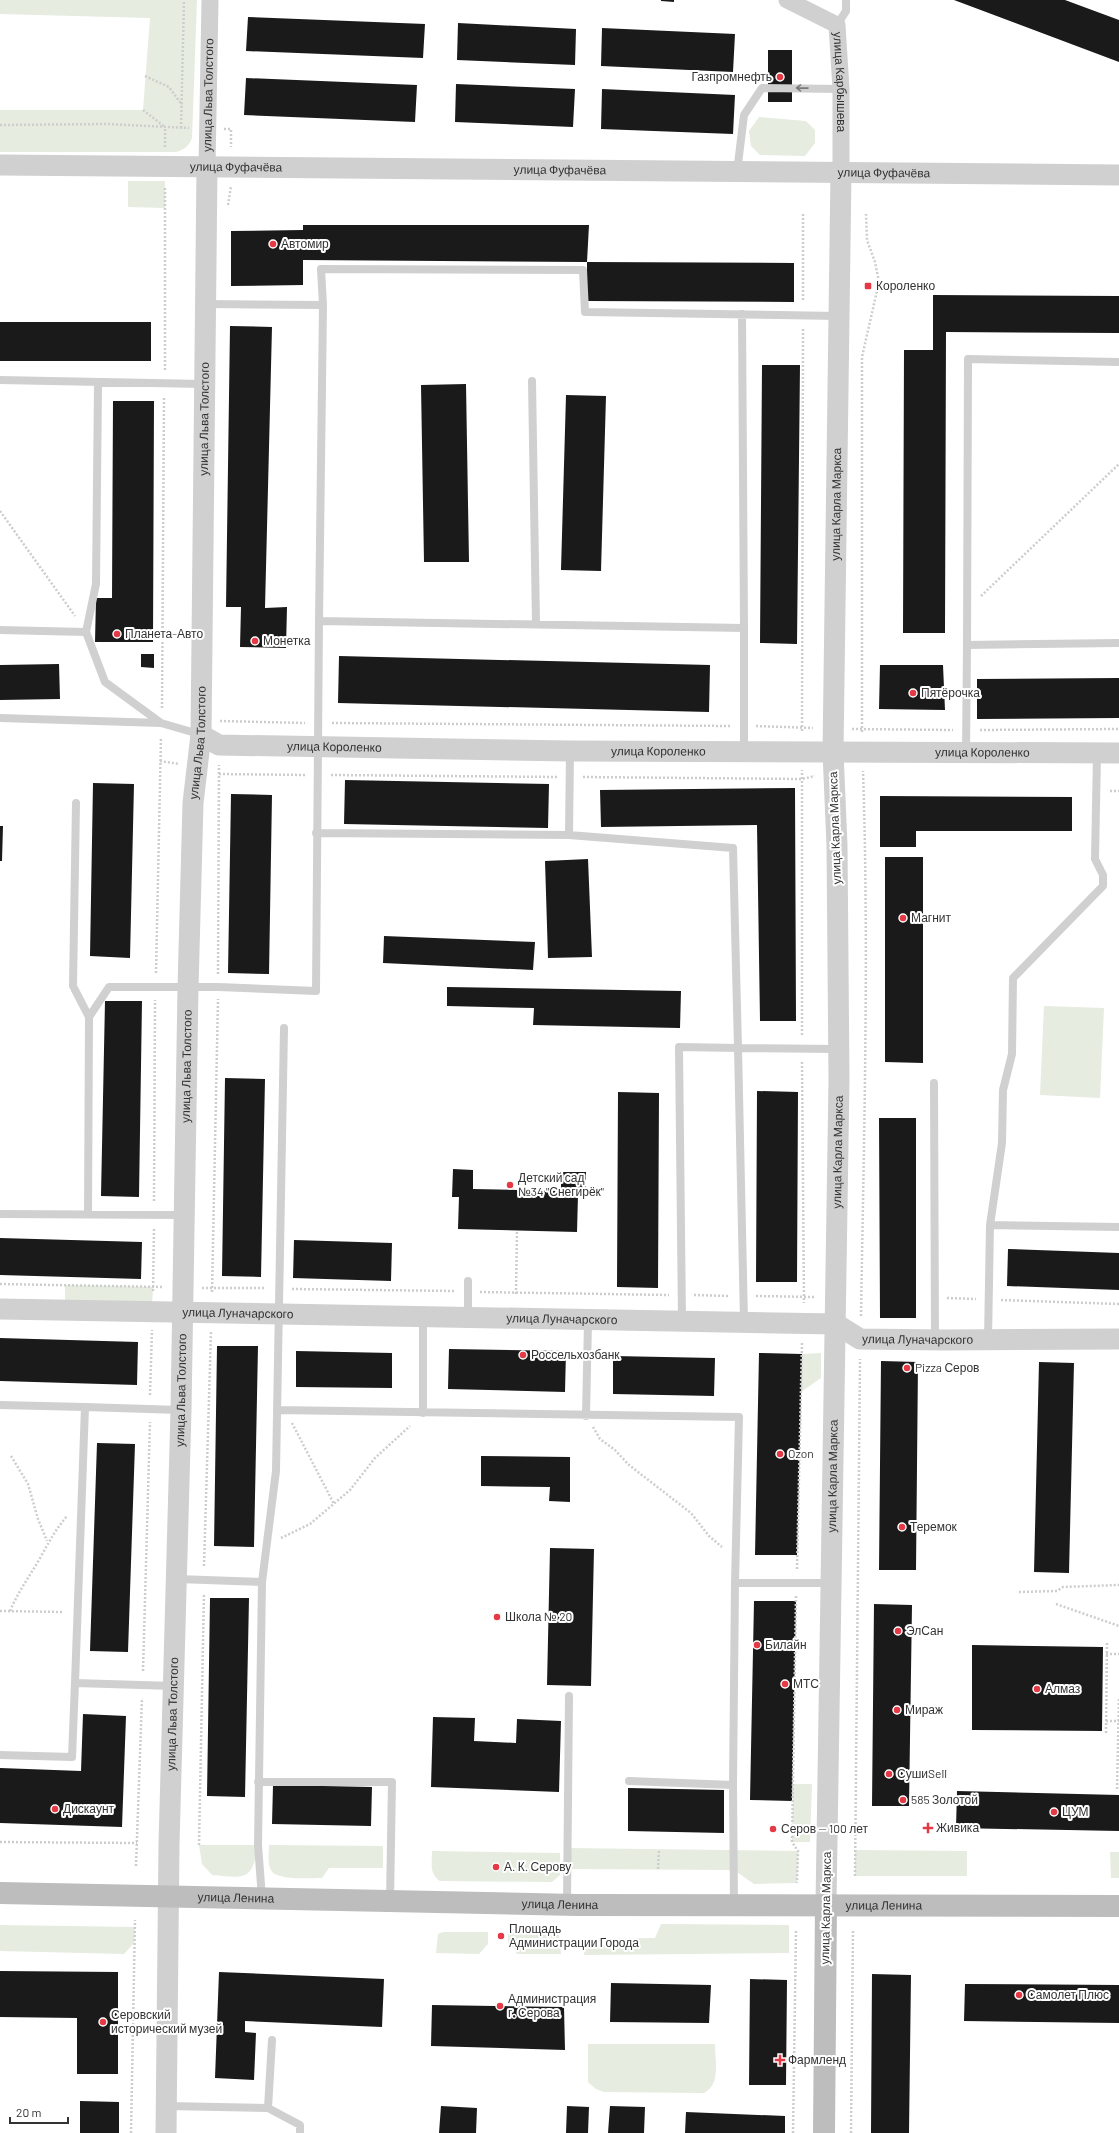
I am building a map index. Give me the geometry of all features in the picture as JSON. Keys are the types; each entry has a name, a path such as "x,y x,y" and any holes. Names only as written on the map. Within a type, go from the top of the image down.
{"main road":[{"name":"улица Ленина","path":"0,1893 567,1904 1119,1906"},
{"name":"улица Карла Маркса","path":"824,2133 826,1904"}],"street":[{"name":"улица Льва Толстого","path":"166,2133 168,1896 175,1686 188,988 193,803 201,735 203,384 210,0"},
{"name":"улица Карбышева","path":"787,0 837,24 841,89 841,172"},
{"name":"улица Фуфачёва","path":"0,165 1119,174"},
{"name":"улица Карла Маркса","path":"826,1904 839,1049 837,845 833,728 834,546 840,316 841,172"},
{"name":"улица Короленко","path":"201,735 219,745 570,751 802,752 833,762 862,753 1119,753"},
{"name":"улица Луначарского","path":"0,1308 468,1318 802,1323 836,1324 860,1339 1119,1339"}],"lane":[{"path":"837,24 846,11 846,0"},
{"path":"737,172 744,116 762,88 841,89"},
{"path":"89,1017 109,987 316,991 317,723 323,305 321,270 583,270 585,312 840,316"},
{"path":"205,304 323,305"},
{"path":"742,314 744,751"},
{"path":"966,752 968,359 1119,362"},
{"path":"0,380 203,384"},
{"path":"532,381 536,624"},
{"path":"98,383 96,584 86,632 106,682 161,723"},
{"path":"319,621 744,628"},
{"path":"0,630 86,632"},
{"path":"966,645 1119,643"},
{"path":"0,718 161,723 201,735"},
{"path":"569,835 570,751"},
{"path":"988,1340 990,1225 1002,1143 1003,1090 1012,1054 1013,978 1103,886 1103,875 1095,859 1097,752"},
{"path":"76,802 74,986 89,1017 88,1214"},
{"path":"316,833 569,835 733,848 744,1322"},
{"path":"262,1898 258,1845 258,1782 262,1582 276,1471 284,1028"},
{"path":"682,1321 679,1047 839,1049"},
{"path":"934,1084 935,1340"},
{"path":"0,1214 184,1215"},
{"path":"990,1225 1119,1227"},
{"path":"468,1281 468,1318"},
{"path":"423,1317 423,1413"},
{"path":"586,1416 588,1320"},
{"path":"0,1405 181,1410"},
{"path":"0,1755 72,1757 79,1612 85,1407"},
{"path":"277,1410 586,1416 739,1417 735,1583 733,1785 734,1904"},
{"path":"177,1579 262,1582"},
{"path":"735,1583 831,1583"},
{"path":"75,1683 175,1686"},
{"path":"567,1904 569,1696"},
{"path":"630,1781 733,1785"},
{"path":"258,1782 392,1782 390,1901"},
{"path":"268,2108 272,2040"},
{"path":"167,2106 268,2108 300,2125 300,2133"}],"path":[{"path":"181,128 184,0"},
{"path":"145,76 168,87 182,106"},
{"path":"143,110 165,127"},
{"path":"0,125 107,124 192,128"},
{"path":"165,127 165,152"},
{"path":"222,129 231,129 231,154"},
{"path":"136,1866 143,1685 153,1287 155,987 161,723 165,181"},
{"path":"228,208 231,183"},
{"path":"797,1883 798,1851 792,1842 796,1583 802,1323 804,1297 802,1048 803,214"},
{"path":"855,1876 860,1339 865,1081 866,847 862,753 862,357 879,282 876,262 867,240 866,214"},
{"path":"967,608 1119,464"},
{"path":"0,511 86,632"},
{"path":"199,1845 204,1580 212,1313 218,988 220,713"},
{"path":"220,721 744,726 966,730 1119,729"},
{"path":"160,761 197,767 219,774 802,779 833,762"},
{"path":"516,1318 517,1230"},
{"path":"0,1284 836,1297"},
{"path":"935,1297 1119,1304"},
{"path":"277,1410 291,1421 299,1433 304,1448 334,1504"},
{"path":"267,1544 310,1524 334,1504 350,1490 376,1458 392,1445 423,1413"},
{"path":"586,1416 600,1439 615,1450 629,1465 691,1513 709,1536 736,1556"},
{"path":"11,1456 28,1484 38,1519 48,1542"},
{"path":"10,1611 16,1596 39,1560 48,1542 68,1514 82,1499"},
{"path":"1019,1592 1057,1591 1063,1587 1119,1585"},
{"path":"1056,1604 1119,1626"},
{"path":"0,1611 79,1612"},
{"path":"1106,1733 1107,1641"},
{"path":"1106,1654 1119,1654"},
{"path":"1117,1789 1119,1696"},
{"path":"1106,1721 1118,1721"},
{"path":"0,1842 137,1843"},
{"path":"658,1850 658,1869"},
{"path":"131,2133 135,1920"},
{"path":"793,2133 796,1929"},
{"path":"851,2133 853,1931"}],"shaded area":[{"path":"0,0 197,0 192,138 188,145 184,149 176,152 0,152 0,110 143,110 150,18 0,14"},
{"path":"759,117 806,121 815,130 815,143 805,156 760,155 751,146 749,131"},
{"path":"128,181 165,181 165,208 128,207"},
{"path":"1044,1006 1104,1008 1100,1098 1040,1095"},
{"path":"65,1285 153,1287 152,1306 65,1304"},
{"path":"821,1353 821,1378 801,1392 802,1354"},
{"path":"793,1784 812,1784 810,1842 792,1842"},
{"path":"199,1845 258,1845 256,1857 250,1871 246,1875 233,1877 212,1875 202,1864"},
{"path":"269,1845 383,1846 383,1868 329,1868 322,1878 280,1876 274,1874 271,1870 269,1861"},
{"path":"567,1848 798,1851 797,1883 754,1884 734,1870 567,1869"},
{"path":"855,1850 967,1851 967,1876 855,1876"},
{"path":"432,1851 560,1853 560,1875 552,1882 440,1881 436,1878 433,1872"},
{"path":"1110,1852 1119,1852 1119,1878 1111,1878"},
{"path":"661,1924 789,1925 789,1953 584,1955 586,1939 655,1938"},
{"path":"0,1925 135,1927 134,1943 124,1954 0,1951"},
{"path":"443,1932 488,1932 488,1944 479,1954 436,1953 438,1934"},
{"path":"508,1933 555,1933 559,1935 561,1954 517,1954 514,1948 508,1945"},
{"path":"588,2044 715,2044 715,2078 713,2084 704,2093 604,2092 596,2089 588,2082"}],"building":[{"path":"674,0 674,2 661,1"},
{"path":"954,0 1065,0 1119,20 1119,62"},
{"path":"248,17 425,24 423,58 246,51"},
{"path":"458,23 576,29 575,65 457,60"},
{"path":"602,28 735,34 733,72 601,66"},
{"path":"768,50 792,50 792,102 768,102"},
{"path":"246,78 417,85 415,122 244,115"},
{"path":"456,84 575,89 573,127 455,122"},
{"path":"602,89 735,95 733,134 601,129"},
{"path":"303,225 589,225 587,262 303,260 303,285 231,286 231,231 303,230"},
{"path":"587,262 794,263 794,302 587,301"},
{"path":"933,295 1119,296 1119,333 946,332 945,633 903,633 904,350 933,350"},
{"path":"0,322 151,322 151,361 0,361"},
{"path":"230,326 272,327 265,608 287,607 286,648 240,647 241,607 226,607"},
{"path":"762,365 800,365 797,644 760,643"},
{"path":"466,384 469,562 424,562 421,385"},
{"path":"566,395 606,396 601,571 561,570"},
{"path":"113,401 154,401 153,642 95,642 96,598 112,598"},
{"path":"141,654 154,654 154,668 141,667"},
{"path":"339,656 710,665 709,712 338,703"},
{"path":"59,664 60,699 0,700 0,665"},
{"path":"880,665 943,665 945,710 879,709"},
{"path":"1119,678 1119,718 977,719 977,679"},
{"path":"345,780 549,784 548,828 344,824"},
{"path":"93,783 134,784 130,958 90,956"},
{"path":"795,788 796,1021 760,1021 757,825 601,827 600,790"},
{"path":"231,794 272,795 269,974 228,973"},
{"path":"880,796 1072,797 1072,831 916,831 916,847 880,847"},
{"path":"0,826 3,826 2,861 0,861"},
{"path":"885,857 923,857 923,1063 885,1062"},
{"path":"588,859 592,957 548,958 545,861"},
{"path":"384,936 535,942 533,970 383,963"},
{"path":"447,987 681,991 680,1028 533,1025 534,1008 447,1006"},
{"path":"105,1001 142,1001 139,1197 101,1196"},
{"path":"225,1078 265,1079 261,1277 222,1276"},
{"path":"757,1091 798,1092 797,1282 756,1282"},
{"path":"618,1092 659,1093 658,1288 617,1287"},
{"path":"879,1118 916,1118 916,1318 880,1318"},
{"path":"453,1169 473,1170 473,1189 561,1191 561,1172 586,1172 586,1195 578,1195 577,1232 458,1229 459,1197 452,1197"},
{"path":"0,1238 142,1242 141,1279 0,1275"},
{"path":"294,1240 392,1243 391,1281 293,1278"},
{"path":"1008,1249 1119,1253 1119,1290 1007,1286"},
{"path":"0,1338 138,1342 137,1385 0,1381"},
{"path":"217,1346 258,1346 254,1547 214,1546"},
{"path":"449,1349 566,1351 565,1392 448,1389"},
{"path":"296,1351 392,1353 392,1388 296,1387"},
{"path":"759,1353 802,1354 797,1555 755,1555"},
{"path":"613,1356 715,1358 714,1396 613,1394"},
{"path":"881,1361 918,1362 916,1570 879,1570"},
{"path":"1039,1362 1074,1363 1069,1573 1034,1572"},
{"path":"97,1443 135,1444 128,1652 90,1651"},
{"path":"481,1456 570,1457 570,1502 549,1501 550,1487 481,1486"},
{"path":"550,1548 594,1549 591,1686 547,1685"},
{"path":"210,1598 249,1598 245,1797 207,1796"},
{"path":"754,1601 796,1601 792,1801 750,1800"},
{"path":"874,1604 912,1605 909,1806 872,1806"},
{"name":"Алмаз","path":"972,1645 1103,1647 1102,1731 972,1730"},
{"path":"83,1714 126,1716 122,1827 0,1823 0,1768 81,1771"},
{"path":"433,1717 475,1718 474,1741 516,1743 517,1719 561,1721 559,1792 431,1787"},
{"path":"273,1785 372,1787 371,1826 272,1824"},
{"path":"628,1788 724,1790 724,1833 628,1831"},
{"path":"957,1791 1119,1795 1119,1831 956,1828"},
{"path":"0,1971 118,1972 118,2074 77,2074 77,2018 0,2017"},
{"path":"219,1972 384,1979 382,2027 245,2021 245,2032 256,2033 254,2080 215,2078"},
{"path":"872,1974 911,1975 909,2133 871,2133"},
{"path":"750,1979 787,1980 786,2085 749,2085"},
{"path":"611,1983 711,1985 709,2023 610,2022"},
{"path":"965,1984 1119,1985 1119,2023 964,2021"},
{"path":"432,2005 564,2007 565,2050 431,2046"},
{"path":"80,2101 119,2102 119,2133 80,2133"},
{"path":"441,2106 477,2108 476,2133 439,2133"},
{"path":"567,2106 589,2107 588,2133 566,2133"},
{"path":"610,2106 645,2107 644,2133 608,2133"},
{"path":"686,2112 785,2116 785,2133 685,2133"}],"place":[{"name":"Газпромнефть","path":"780,77"},
{"name":"Автомир","path":"273,244"},
{"name":"Короленко","path":"868,286"},
{"name":"Планета-Авто","path":"117,634"},
{"name":"Монетка","path":"255,641"},
{"name":"Пятёрочка","path":"913,693"},
{"name":"Магнит","path":"903,918"},
{"name":"Детский сад №34 \"Снегирёк\"","path":"510,1185"},
{"name":"Россельхозбанк","path":"523,1355"},
{"name":"Pizza Серов","path":"907,1368"},
{"name":"Ozon","path":"780,1454"},
{"name":"Теремок","path":"902,1527"},
{"name":"Школа № 20","path":"497,1617"},
{"name":"ЭлСан","path":"898,1631"},
{"name":"Билайн","path":"757,1645"},
{"name":"МТС","path":"785,1684"},
{"name":"Алмаз","path":"1037,1689"},
{"name":"Мираж","path":"897,1710"},
{"name":"СушиSell","path":"889,1774"},
{"name":"585 Золотой","path":"903,1800"},
{"name":"Дискаунт","path":"55,1809"},
{"name":"ЦУМ","path":"1054,1812"},
{"name":"Живика","path":"928,1828"},
{"name":"Серов — 100 лет","path":"773,1829"},
{"name":"А. К. Серову","path":"496,1867"},
{"name":"Площадь Администрации Города","path":"501,1936"},
{"name":"Самолет Плюс","path":"1019,1995"},
{"name":"Администрация г. Серова","path":"500,2006"},
{"name":"Серовский исторический музей","path":"103,2022"},
{"name":"Фармленд","path":"780,2060"}]}
